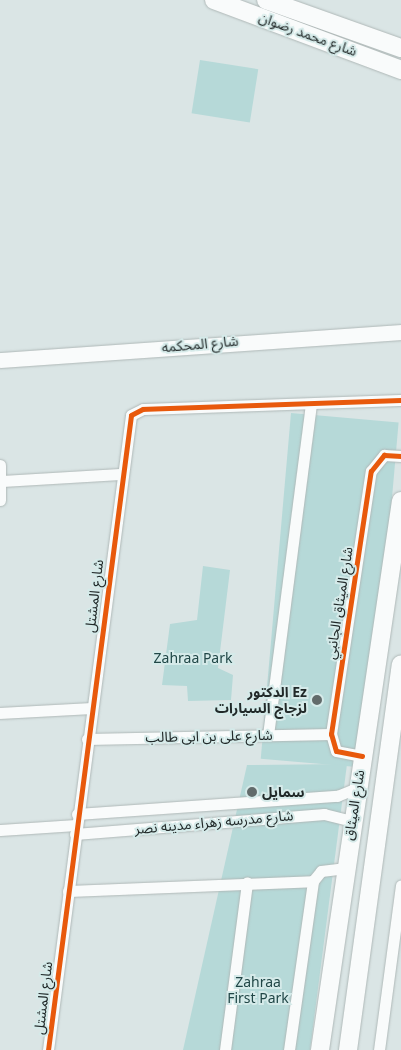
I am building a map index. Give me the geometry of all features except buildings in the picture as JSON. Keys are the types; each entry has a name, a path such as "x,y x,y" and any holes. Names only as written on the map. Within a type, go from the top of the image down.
{"main road":[{"name":"شارع محمد رضوان","path":"214,0 401,70"},
{"name":"شارع محمد رضوان","path":"266,0 401,48"},
{"name":"شارع الميثاق","path":"320,1050 344,868 401,501"},
{"name":"شارع الميثاق","path":"348,1050 395,748 401,665"},
{"path":"334,953 347,960 362,956"},
{"path":"328,993 343,988 356,995"}],"street":[{"name":"شارع المحكمه","path":"0,360 401,332"},
{"name":"شارع المشتل","path":"48,1050 120,474 129,421 137,410 311,406 401,400"},
{"path":"268,735 311,406"},
{"name":"شارع الميثاق الجانبي","path":"331,734 369,477 376,459 401,456"},
{"path":"0,465 2,481 0,500"},
{"path":"2,481 120,474"},
{"path":"0,713 91,708"},
{"path":"331,734 336,751 362,756"},
{"name":"شارع على بن ابى طالب","path":"87,739 331,734"},
{"name":"شارع مدرسه زهراء مدينه نصر","path":"76,824 337,796 357,788"},
{"name":"شارع مدرسه زهراء مدينه نصر","path":"76,824 324,814 352,821"},
{"path":"0,830 76,824"},
{"path":"289,1050 313,881 321,871 344,868"},
{"path":"68,891 247,882 313,881"},
{"path":"225,1050 247,882"},
{"path":"379,1050 401,885"}],"green space":[{"path":"200,60 258,69 250,123 192,113"},
{"path":"291,413 399,422 368,768 261,759"},
{"name":"Zahraa Park","path":"203,566 230,570 218,668 233,675 231,700 188,701 187,686 162,685 170,624 197,620"},
{"name":"Zahraa First Park","path":"347,764 310,1050 183,1050 247,765"}],"cycle path":[{"path":"48,1050 131,415 143,409 401,400"},
{"path":"362,756 336,751 331,734 371,471 384,455 401,456"}],"place":[{"name":"الدكتور Ez لزجاج السيارات","path":"317,700"},
{"name":"سمايل","path":"252,792"}]}
